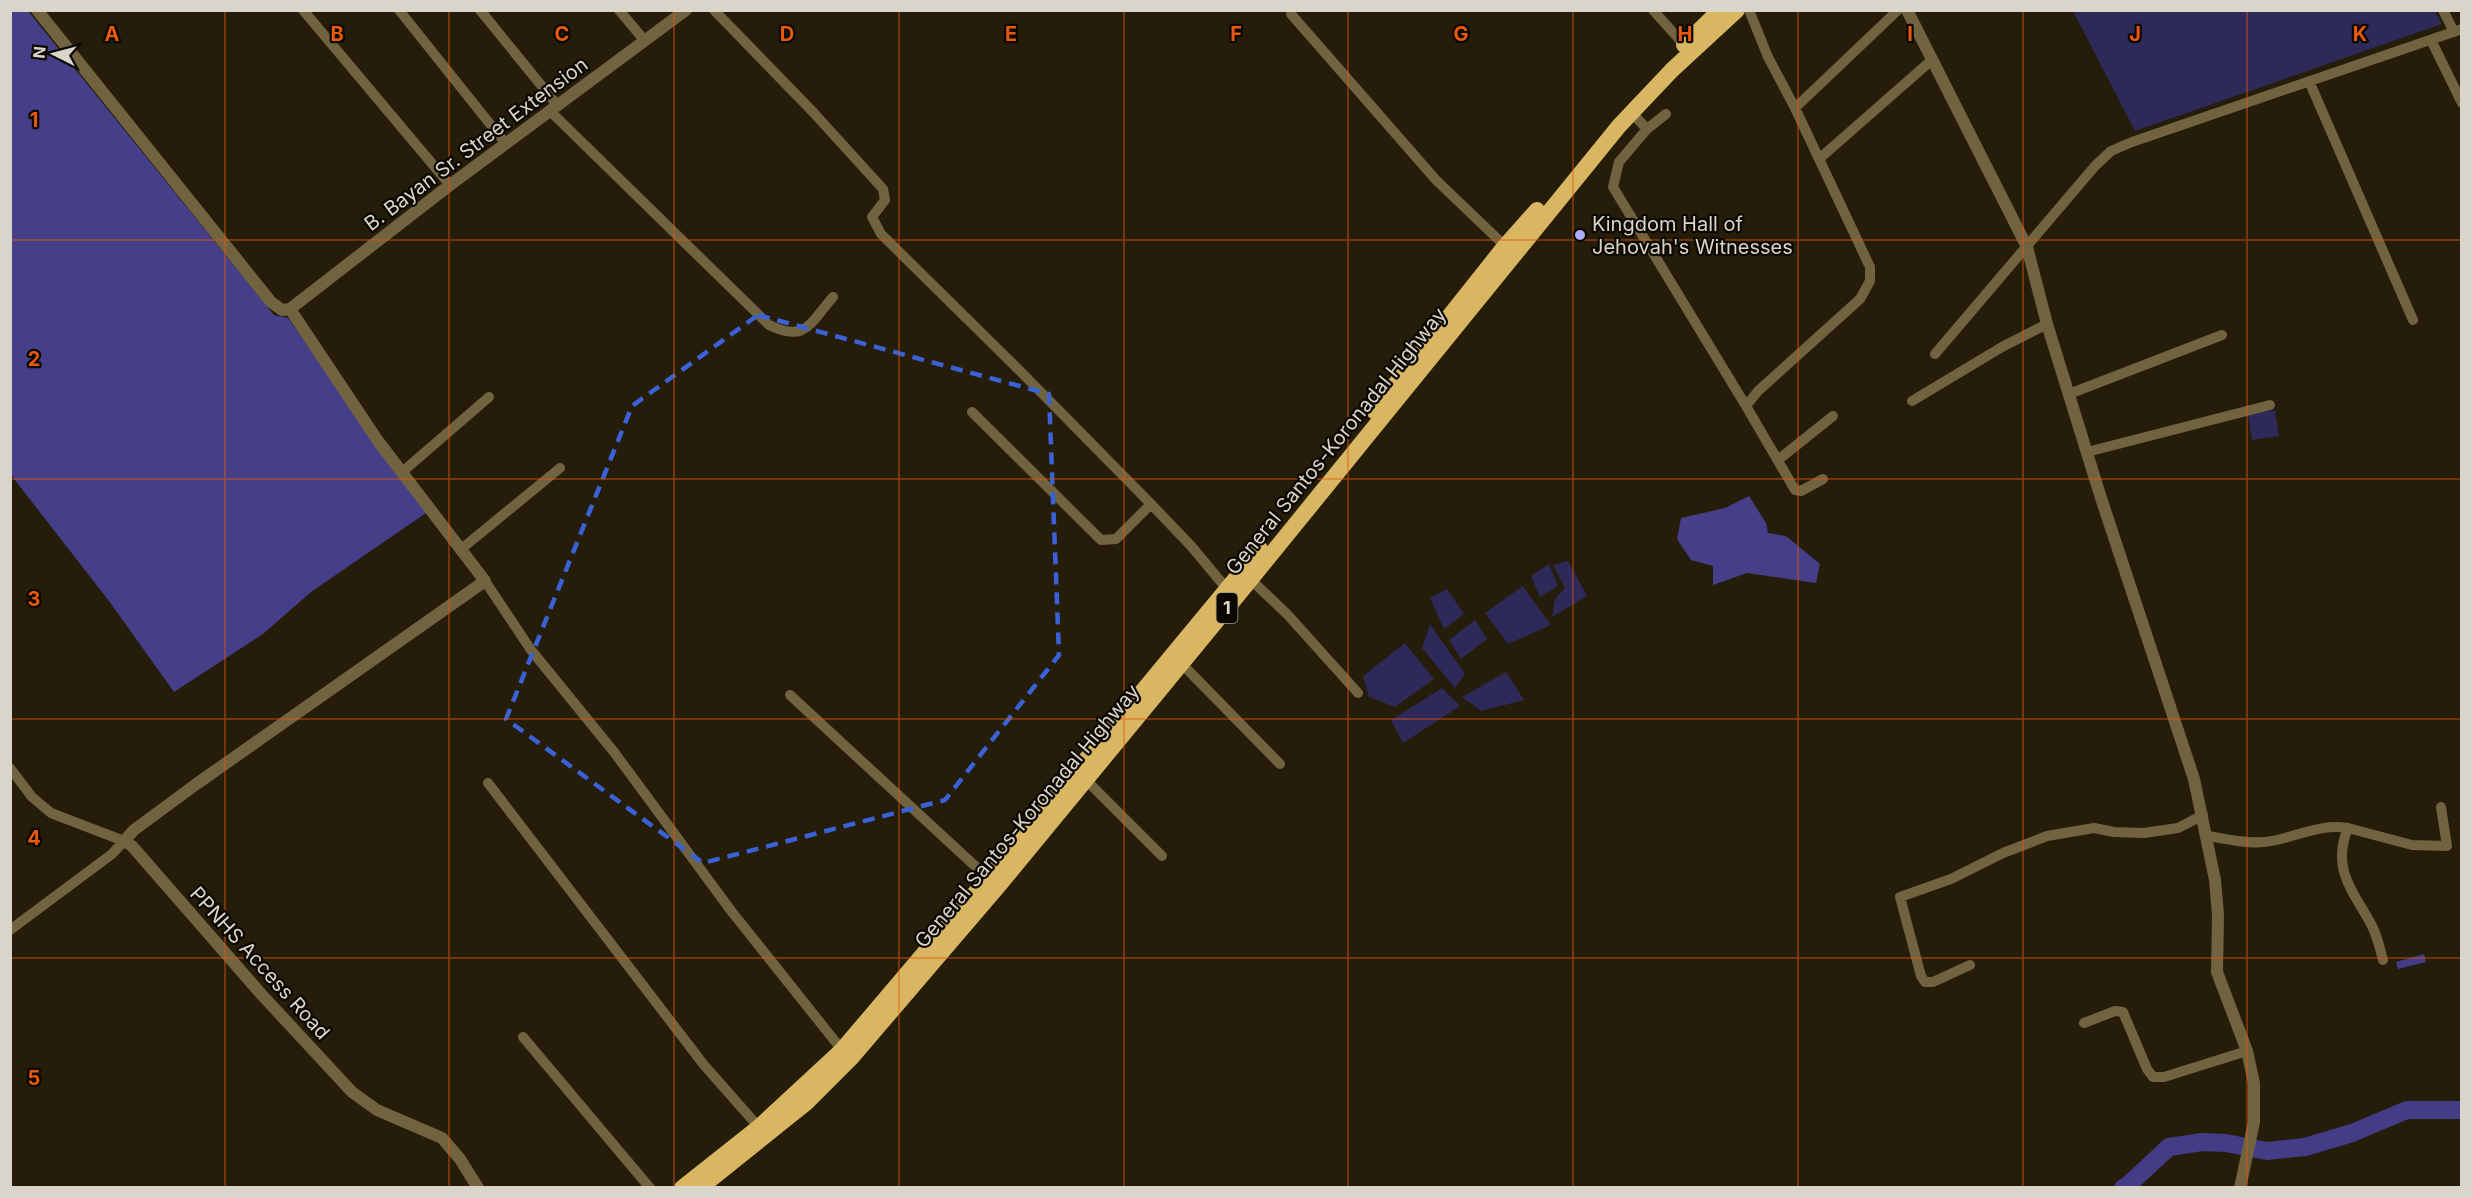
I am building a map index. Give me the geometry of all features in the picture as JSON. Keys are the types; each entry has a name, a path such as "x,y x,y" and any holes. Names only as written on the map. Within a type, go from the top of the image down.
{"highway":[{"name":"General Santos-Koronadal Highway","path":"682,1188 814,1096 852,1057 889,1005 988,878 1246,575 1619,126 1720,10"},
{"name":"General Santos-Koronadal Highway","path":"1246,575 1505,246 1612,121 1688,49 1737,10"},
{"name":"General Santos-Koronadal Highway","path":"700,1188 763,1132 889,1005 1000,884 1181,663 1232,591"}],"street":[{"path":"37,10 272,302 282,310 290,309 401,473 485,581 531,650 614,752 732,912 842,1050"},
{"path":"303,10 450,185"},
{"path":"399,10 506,144"},
{"path":"480,10 554,108 769,325 779,330 798,333 805,330 833,297"},
{"path":"619,10 645,41"},
{"name":"B. Bayan Sr. Street Extension","path":"290,309 450,185 686,10"},
{"path":"714,10 813,112 883,189 885,200 872,218 880,234 1016,366 1151,504 1232,591"},
{"path":"1653,10 1688,49"},
{"path":"1746,406 1758,391 1860,299 1870,281 1870,267 1795,108 1768,57 1749,10"},
{"path":"1795,108 1898,10"},
{"path":"1907,10 2027,247 2087,452 2188,757 2208,836 2217,898 2217,972 2247,1051 2255,1098 2251,1138 2240,1188"},
{"path":"1935,354 2096,166 2111,152 2165,130 2458,31 2443,10"},
{"path":"1291,14 1436,180 1505,246"},
{"path":"2431,40 2457,83 2462,103"},
{"path":"1819,159 1933,59"},
{"path":"2309,81 2413,320"},
{"path":"1632,113 1647,129"},
{"path":"1666,114 1647,129 1619,162 1613,187 1796,491 1801,491 1823,479"},
{"path":"1912,401 2002,347 2048,324"},
{"path":"2069,394 2222,335"},
{"path":"401,473 489,398"},
{"path":"2087,452 2270,405"},
{"path":"972,412 1101,540 1116,539 1151,504"},
{"path":"1778,460 1833,416"},
{"path":"460,550 560,468"},
{"path":"1246,575 1287,614 1358,693"},
{"path":"10,930 112,854 134,830 187,791 485,581"},
{"path":"1181,663 1280,765"},
{"path":"790,695 988,878"},
{"name":"PPNHS Access Road","path":"10,768 32,797 51,813 132,846 262,995 352,1092 378,1110 442,1138 460,1159 478,1188"},
{"path":"1085,778 1162,856"},
{"path":"488,783 704,1065 763,1132"},
{"path":"2208,836 2256,843 2276,840 2321,827 2348,828 2412,845 2447,846 2441,807"},
{"path":"1970,965 1933,982 1925,982 1921,976 1900,897 1951,879 2003,853 2047,836 2094,828 2114,832 2144,833 2178,828 2203,815"},
{"path":"2348,828 2342,847 2347,883 2376,935 2383,960"},
{"path":"2084,1023 2115,1011 2123,1012 2147,1069 2154,1077 2247,1051"},
{"path":"523,1037 650,1188"}],"highlighted area":[{"path":"758,315 1049,394 1059,655 945,800 703,863 506,719 632,406"}],"shaded area":[{"path":"2434,10 2442,24 2135,131 2073,11"},
{"path":"10,11 28,11 274,315 288,318 426,513 311,592 263,634 174,692 109,601 11,475"},
{"path":"2275,410 2279,436 2252,440 2248,414"},
{"path":"1749,496 1766,523 1768,533 1786,536 1820,564 1816,583 1747,573 1713,585 1713,566 1691,560 1677,539 1681,518 1725,508"},
{"path":"1568,561 1587,596 1552,617 1555,599 1565,588 1553,565"},
{"path":"1549,564 1558,586 1540,597 1531,576"},
{"path":"1523,586 1551,625 1508,644 1485,613"},
{"path":"1447,589 1464,614 1444,629 1430,598"},
{"path":"1475,620 1487,639 1461,659 1449,640"},
{"path":"1430,624 1465,674 1455,688 1422,648"},
{"path":"1405,643 1434,679 1395,707 1369,697 1363,676"},
{"path":"1506,672 1524,700 1481,711 1462,697"},
{"path":"1442,688 1460,706 1403,743 1391,720"},
{"path":"2424,954 2426,962 2398,969 2396,962"}],"waterway":[{"path":"2123,1188 2169,1147 2202,1142 2226,1143 2267,1151 2305,1147 2352,1133 2407,1110 2462,1110"}],"place":[{"name":"Kingdom Hall of Jehovah's Witnesses","path":"1580,235"}]}
